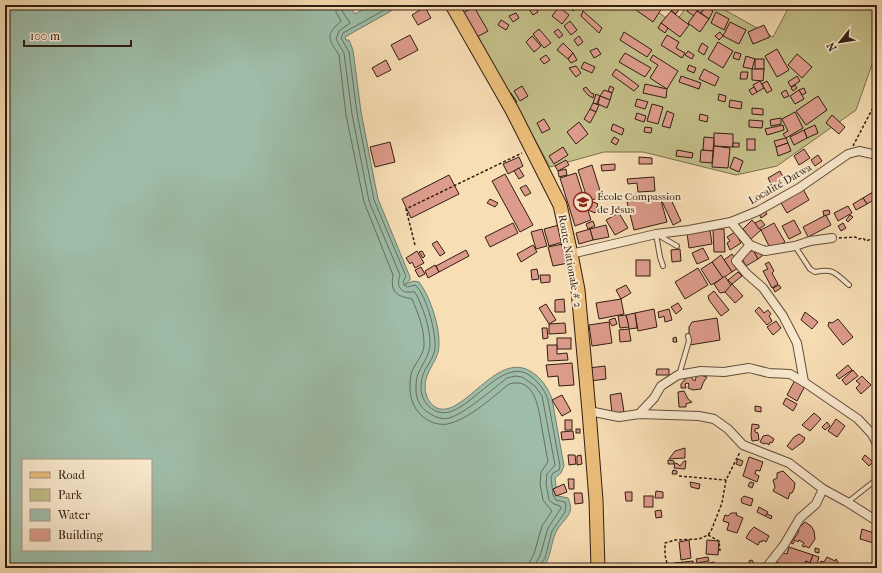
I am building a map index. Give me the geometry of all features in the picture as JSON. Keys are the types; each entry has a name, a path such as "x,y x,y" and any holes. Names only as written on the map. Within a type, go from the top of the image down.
{"main road":[{"name":"Route Nationale # 2","path":"452,5 512,110 560,205 578,290 596,500 598,568"}],"street":[{"path":"848,154 859,151 877,155"},
{"name":"Localité Datwa","path":"571,254 656,234 690,230 731,222 758,211 793,191 848,154"},
{"path":"731,222 750,245 765,252 795,246 810,241 832,238"},
{"path":"750,245 736,261 747,274 764,288 783,316 797,343 804,382"},
{"path":"639,414 654,398 661,386 678,375 701,371 724,372 749,368 769,373 790,374 804,382 858,419 872,434 877,444"},
{"path":"589,412 619,418 639,414 699,416 714,419 728,429 743,444 789,463 824,489 877,521"},
{"path":"766,568 784,545 800,518 816,504 824,489"}],"lane":[{"path":"656,234 677,246"},
{"path":"656,234 663,266"},
{"path":"795,246 810,269 815,272 827,270 835,273 849,285"},
{"path":"678,375 688,336"},
{"path":"847,502 877,479"}],"path":[{"path":"848,154 873,110 877,100"},
{"path":"415,245 406,209 531,148"},
{"path":"832,238 854,237 859,239 863,238 866,241 871,239 877,240"},
{"path":"668,568 665,555 665,543 675,540 698,539 708,535 711,531 722,503 726,480 743,444"},
{"path":"679,476 726,480"},
{"path":"708,535 719,540 720,551"}],"green space":[{"path":"463,5 649,5 674,24 688,5 716,5 773,37 790,5 877,5 877,50 856,110 777,166 736,175 643,152 604,152 550,167 480,40"}],"water":[{"path":"5,5 353,5 350,7 355,14 371,5 393,5 391,11 345,37 346,40 349,40 353,50 361,112 378,199 410,277 410,280 404,285 413,281 419,282 427,295 436,321 439,349 427,376 425,385 426,394 430,402 437,408 447,409 458,404 492,377 505,370 517,367 534,373 546,387 552,399 564,466 561,473 555,478 557,494 558,496 568,498 571,508 568,516 556,532 548,559 543,568 5,568"}],"building":[{"path":"534,5 538,12 533,15 529,9"},
{"path":"568,5 576,5 578,7 573,11"},
{"path":"629,5 658,5 662,8 653,22"},
{"path":"665,5 682,5 676,14"},
{"path":"692,5 701,6 694,16 687,11"},
{"path":"702,5 706,7 701,13 697,11"},
{"path":"425,7 431,18 418,25 412,15"},
{"path":"474,7 488,31 475,38 461,14"},
{"path":"559,7 569,15 562,24 552,16"},
{"path":"706,7 713,11 709,19 701,13"},
{"path":"583,11 602,28 599,33 581,16"},
{"path":"671,11 689,25 680,37 661,23"},
{"path":"697,11 709,19 700,32 688,23"},
{"path":"716,12 729,19 724,30 711,23"},
{"path":"516,13 519,18 513,22 509,16"},
{"path":"501,20 509,25 506,30 498,25"},
{"path":"570,21 577,30 571,35 564,26"},
{"path":"730,22 746,30 739,44 723,36"},
{"path":"661,23 668,28 665,33 658,28"},
{"path":"764,25 770,37 753,44 748,32"},
{"path":"539,29 551,43 544,48 533,34"},
{"path":"558,29 563,35 559,38 554,32"},
{"path":"624,32 652,50 647,57 620,40"},
{"path":"720,32 723,36 719,40 715,36"},
{"path":"410,35 418,50 399,60 391,45"},
{"path":"667,35 679,42 676,48 685,53 682,58 661,45"},
{"path":"532,36 541,46 534,52 526,42"},
{"path":"579,36 583,42 578,46 574,40"},
{"path":"718,42 733,51 723,68 708,59"},
{"path":"563,43 573,53 568,59 557,50"},
{"path":"702,43 708,47 704,55 698,51"},
{"path":"597,48 601,54 594,58 590,51"},
{"path":"777,49 789,70 777,77 765,56"},
{"path":"688,51 694,55 692,59 685,55"},
{"path":"735,52 741,54 739,60 733,58"},
{"path":"573,53 577,60 571,63 568,59"},
{"path":"625,53 651,68 645,77 619,62"},
{"path":"797,54 812,67 802,78 788,65"},
{"path":"546,55 550,60 544,64 540,59"},
{"path":"653,55 678,71 667,89 650,78 658,65 650,60"},
{"path":"746,56 755,59 752,69 743,67"},
{"path":"755,59 764,59 764,69 755,69"},
{"path":"386,60 391,70 377,77 372,68"},
{"path":"584,62 595,67 592,73 581,68"},
{"path":"689,65 696,68 694,73 687,70"},
{"path":"576,66 581,73 576,77 569,68"},
{"path":"616,69 639,86 634,91 612,75"},
{"path":"704,69 719,77 715,86 699,79"},
{"path":"752,69 764,69 763,81 752,80"},
{"path":"741,72 748,72 747,79 740,79"},
{"path":"681,76 701,83 699,89 679,82"},
{"path":"797,76 800,81 791,87 788,82"},
{"path":"760,81 764,88 757,92 753,85"},
{"path":"767,81 772,90 767,93 762,84"},
{"path":"645,84 667,89 666,98 643,93"},
{"path":"795,85 797,88 793,91 791,88"},
{"path":"522,86 528,96 520,101 514,91"},
{"path":"610,86 614,88 612,93 608,91"},
{"path":"586,87 591,93 594,94 593,98 583,89"},
{"path":"754,87 757,92 752,95 749,90"},
{"path":"804,88 806,93 802,95 799,90"},
{"path":"604,90 612,93 610,100 600,96"},
{"path":"786,90 789,96 784,98 781,93"},
{"path":"799,90 804,99 795,104 790,96"},
{"path":"511,93 517,102 513,104 508,96"},
{"path":"596,94 600,96 597,104 593,103"},
{"path":"719,94 726,96 725,102 718,100"},
{"path":"600,96 610,100 607,108 598,104"},
{"path":"818,96 827,110 806,125 796,111"},
{"path":"637,99 648,102 645,109 635,106"},
{"path":"730,100 742,102 741,109 729,107"},
{"path":"593,103 599,105 596,112 590,109"},
{"path":"652,104 663,107 658,124 647,121"},
{"path":"752,108 763,109 763,115 752,114"},
{"path":"590,109 596,112 590,123 584,119"},
{"path":"667,111 674,114 670,128 662,126"},
{"path":"795,112 803,128 786,138 783,134 788,131 782,119"},
{"path":"637,113 646,116 644,122 635,119"},
{"path":"700,114 708,116 707,122 699,120"},
{"path":"832,115 845,127 839,134 826,123"},
{"path":"781,118 781,124 771,126 770,120"},
{"path":"544,119 550,129 542,133 537,123"},
{"path":"749,120 763,121 762,128 749,127"},
{"path":"579,122 588,134 576,144 567,132"},
{"path":"613,124 624,129 622,135 611,130"},
{"path":"783,125 784,130 767,135 765,129"},
{"path":"815,125 818,133 807,138 804,130"},
{"path":"645,127 652,128 651,133 644,132"},
{"path":"804,130 807,138 794,145 790,137"},
{"path":"714,133 733,134 733,147 714,146"},
{"path":"614,137 619,140 616,145 611,142"},
{"path":"704,137 714,138 713,151 703,150"},
{"path":"786,138 788,143 776,147 774,141"},
{"path":"747,139 755,139 755,150 747,150"},
{"path":"390,142 395,162 375,167 370,147"},
{"path":"733,143 739,143 739,147 733,147"},
{"path":"788,143 791,151 778,156 776,147"},
{"path":"714,146 730,148 728,168 712,167"},
{"path":"563,147 568,155 554,164 549,156"},
{"path":"804,149 810,158 799,165 794,156"},
{"path":"677,150 693,153 692,158 676,156"},
{"path":"701,150 713,151 712,163 700,162"},
{"path":"818,155 822,161 815,166 811,160"},
{"path":"519,157 523,166 508,174 503,164"},
{"path":"639,157 652,158 652,164 639,164"},
{"path":"734,157 743,161 739,172 730,168"},
{"path":"566,160 569,165 558,171 555,166"},
{"path":"615,164 615,170 602,171 601,165"},
{"path":"592,165 602,197 588,201 578,170"},
{"path":"519,168 524,176 519,179 514,171"},
{"path":"566,169 567,175 559,177 558,171"},
{"path":"780,171 786,183 774,190 768,178"},
{"path":"576,173 591,220 575,226 560,178"},
{"path":"505,174 533,225 520,232 492,181"},
{"path":"449,175 459,194 411,218 402,199"},
{"path":"654,177 655,191 638,192 637,183 628,184 627,179"},
{"path":"526,185 531,193 525,196 520,188"},
{"path":"803,189 809,200 787,213 781,203"},
{"path":"873,192 877,198 867,204 863,198"},
{"path":"668,193 681,221 673,225 660,197"},
{"path":"637,194 637,199 627,200 627,195"},
{"path":"660,194 667,222 634,230 627,202"},
{"path":"863,198 867,204 856,210 853,204"},
{"path":"490,199 498,203 495,207 487,203"},
{"path":"591,201 598,204 595,213 588,210"},
{"path":"848,206 852,213 838,221 834,213"},
{"path":"763,208 767,214 761,218 758,211"},
{"path":"829,210 830,214 824,216 823,211"},
{"path":"619,213 628,228 615,235 606,220"},
{"path":"826,215 831,225 808,237 803,227"},
{"path":"850,215 853,217 848,222 846,220"},
{"path":"752,220 761,230 751,239 743,229"},
{"path":"761,220 765,225 759,229 755,223"},
{"path":"794,220 801,233 789,239 782,226"},
{"path":"593,221 595,226 588,229 586,224"},
{"path":"513,223 518,233 490,247 485,237"},
{"path":"774,223 785,242 771,250 761,230"},
{"path":"843,223 846,228 841,231 838,226"},
{"path":"559,225 563,242 549,246 544,229"},
{"path":"606,225 609,237 593,240 590,229"},
{"path":"542,229 547,246 536,249 531,232"},
{"path":"590,229 593,240 579,244 576,233"},
{"path":"713,229 724,229 725,252 714,252"},
{"path":"710,230 712,244 689,248 687,233"},
{"path":"735,232 741,243 730,250 727,243 730,241 727,237"},
{"path":"437,241 445,253 440,256 432,244"},
{"path":"563,244 568,263 553,266 548,247"},
{"path":"533,245 537,252 521,262 517,254"},
{"path":"758,247 762,256 758,259 753,250"},
{"path":"703,248 709,259 697,264 692,253"},
{"path":"680,249 681,261 672,262 671,250"},
{"path":"466,250 469,256 439,272 436,266"},
{"path":"753,250 758,259 746,266 741,257"},
{"path":"417,251 424,263 415,268 412,262 410,264 406,258"},
{"path":"422,251 425,256 423,258 419,252"},
{"path":"732,254 741,266 732,272 724,260"},
{"path":"721,255 732,272 723,278 712,262"},
{"path":"636,260 650,260 650,276 636,276"},
{"path":"712,262 723,278 711,285 701,269"},
{"path":"769,262 774,271 772,273 778,284 772,288 763,271 768,269 765,264"},
{"path":"435,265 439,272 428,278 425,271"},
{"path":"421,267 425,274 419,277 415,270"},
{"path":"698,268 708,285 685,299 675,282"},
{"path":"537,269 539,279 532,280 531,270"},
{"path":"738,272 742,276 732,284 728,280"},
{"path":"540,275 550,275 550,282 541,283"},
{"path":"725,276 731,286 725,292 720,293 714,284"},
{"path":"732,284 743,296 735,303 725,292"},
{"path":"626,285 631,293 621,299 616,290"},
{"path":"779,285 781,288 775,292 773,288"},
{"path":"714,291 729,310 721,316 709,300 708,296"},
{"path":"564,299 565,312 555,312 555,300"},
{"path":"621,299 624,314 599,319 596,303"},
{"path":"678,303 682,309 676,314 671,307"},
{"path":"546,304 556,320 549,324 539,308"},
{"path":"759,307 764,313 768,310 771,314 769,316 772,321 767,325 755,311"},
{"path":"654,309 657,327 638,331 635,313"},
{"path":"669,309 672,320 665,322 664,316 659,318 658,312"},
{"path":"805,312 818,322 812,329 801,320"},
{"path":"635,313 637,328 629,329 626,315"},
{"path":"626,315 629,327 620,328 618,316"},
{"path":"615,318 617,324 612,326 609,320"},
{"path":"717,318 720,340 690,345 689,327 692,322"},
{"path":"838,319 853,337 843,345 828,326 829,322 832,323"},
{"path":"776,321 781,328 773,335 767,327"},
{"path":"609,322 612,343 592,346 589,325"},
{"path":"565,323 566,333 549,334 549,324"},
{"path":"542,328 547,328 548,338 543,339"},
{"path":"629,329 631,341 620,342 619,330"},
{"path":"676,337 677,342 673,342 673,338"},
{"path":"557,338 571,338 571,349 557,349"},
{"path":"547,345 557,345 557,354 567,353 568,360 548,361"},
{"path":"572,363 574,385 559,386 558,376 548,377 546,365"},
{"path":"848,365 852,370 839,379 836,375"},
{"path":"605,366 606,379 590,381 589,368"},
{"path":"657,369 669,369 669,375 656,375"},
{"path":"853,370 858,376 846,385 842,380"},
{"path":"697,374 707,377 701,389 693,390 688,388 688,383 685,384 686,388 681,388 681,384 687,377 692,377 695,381"},
{"path":"862,376 871,385 861,394 856,388 860,384 856,381"},
{"path":"795,380 805,386 797,401 787,395"},
{"path":"684,391 688,399 692,402 686,404 686,407 679,407 678,392"},
{"path":"621,393 624,412 612,413 610,395"},
{"path":"562,395 571,411 562,416 552,400"},
{"path":"786,398 797,404 793,411 783,404"},
{"path":"755,406 761,407 761,412 755,411"},
{"path":"814,413 821,419 810,431 802,425"},
{"path":"836,419 845,426 837,437 828,431"},
{"path":"565,420 572,420 572,430 565,430"},
{"path":"827,422 830,426 825,430 822,427"},
{"path":"752,424 759,425 759,428 755,429 755,432 758,433 759,440 752,441"},
{"path":"576,429 580,429 580,433 576,433"},
{"path":"573,431 574,439 562,440 561,432"},
{"path":"799,434 805,438 803,442 792,450 787,446 794,437"},
{"path":"768,435 774,439 772,443 770,442 769,445 760,442 763,436"},
{"path":"685,448 685,458 669,459 675,451"},
{"path":"568,455 575,455 576,464 569,465"},
{"path":"581,455 582,464 577,465 577,456"},
{"path":"865,455 873,462 869,466 862,459"},
{"path":"749,457 763,462 760,471 756,470 755,474 759,476 757,482 743,476"},
{"path":"738,459 743,461 741,466 736,464"},
{"path":"668,460 674,461 674,464 668,464"},
{"path":"684,461 686,461 685,469 674,468 675,463 680,466"},
{"path":"673,470 677,471 677,474 672,474"},
{"path":"783,471 795,483 794,489 792,493 790,493 788,499 773,491 775,487 773,480 777,478 777,473"},
{"path":"568,479 574,479 574,489 569,489"},
{"path":"690,482 700,484 699,489 691,487"},
{"path":"750,482 754,483 752,488 748,486"},
{"path":"564,484 567,492 556,496 553,489"},
{"path":"656,491 663,492 663,498 655,498"},
{"path":"625,492 632,492 632,501 626,501"},
{"path":"574,493 582,493 583,503 575,504"},
{"path":"644,496 653,496 653,507 644,507"},
{"path":"744,496 753,499 751,506 742,503 741,499"},
{"path":"759,507 768,512 765,516 757,512"},
{"path":"661,510 662,517 656,518 655,511"},
{"path":"731,513 737,513 736,515 743,518 737,533 727,530 729,523 723,521 725,515 728,516"},
{"path":"767,514 772,516 771,519 765,516"},
{"path":"805,522 811,526 814,531 815,539 809,548 802,546 804,543 799,540 798,542 795,540 793,544 791,543 798,533 799,528"},
{"path":"754,527 769,536 766,542 763,540 762,542 760,541 758,545 746,538"},
{"path":"862,529 877,534 877,544 860,539"},
{"path":"689,540 691,558 681,560 679,542"},
{"path":"707,540 719,541 718,555 706,554"},
{"path":"789,547 813,555 810,563 806,561 802,568 772,561 780,552 787,554"},
{"path":"815,548 819,549 819,553 815,552"},
{"path":"813,555 819,557 816,568 803,568 806,561 810,563"},
{"path":"708,557 709,561 697,563 696,559"},
{"path":"827,557 835,561 836,559 838,562 837,568 823,568 818,566 821,561 824,562"},
{"path":"752,560 755,565 751,567 749,561"},
{"path":"693,561 694,568 675,568 674,563"},
{"path":"714,562 716,568 705,568 704,564"}],"place":[{"name":"École Compassion de Jésus","path":"583,202"}]}
